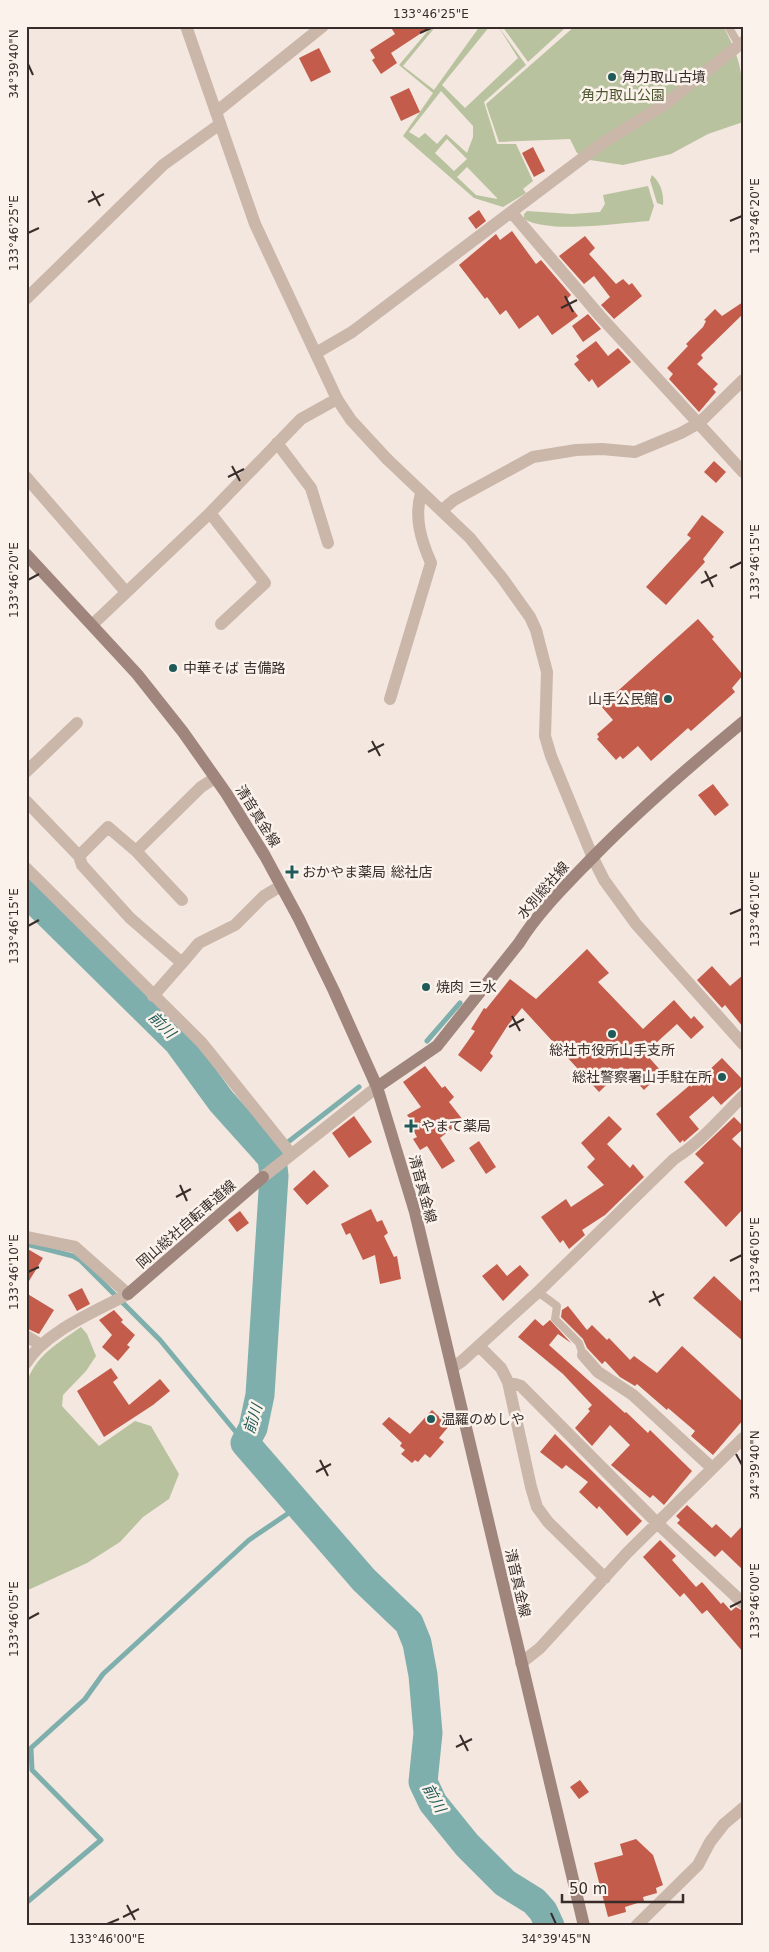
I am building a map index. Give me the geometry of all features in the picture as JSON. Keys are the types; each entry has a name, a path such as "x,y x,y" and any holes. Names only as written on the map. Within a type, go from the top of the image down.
{"main road":[{"name":"清音真金線","path":"26,554 138,674 216,778 281,886 334,990 377,1087 415,1212 584,1926"},
{"name":"水別総社線","path":"377,1087 437,1046 519,943 528,928 593,858 622,828 684,771 743,722"},
{"name":"岡山総社自転車道線","path":"121,1298 270,1171"}],"street":[{"path":"186,26 255,224 337,399 350,420 387,460 470,538 503,579 536,630 547,672 545,736 551,756 593,858 604,880 636,924 743,1044"},
{"path":"216,112 323,26"},
{"path":"316,353 352,332 604,142 664,105 741,44"},
{"path":"26,299 164,165 220,124"},
{"path":"512,213 600,316 743,472"},
{"path":"442,510 454,500 534,457 576,450 602,449 635,452 699,423 743,380"},
{"path":"93,624 210,513 301,418 337,399"},
{"path":"276,443 310,488 328,543"},
{"path":"26,477 126,592"},
{"path":"390,699 431,563 420,538 418,526 421,493"},
{"path":"210,513 265,583 220,624"},
{"path":"26,772 77,723"},
{"path":"136,851 201,787 216,778"},
{"path":"26,801 79,856 82,864 130,918 182,963"},
{"path":"79,856 108,827 136,851 182,900"},
{"path":"26,868 202,1043 287,1149"},
{"path":"153,996 199,942 235,925 264,896 281,886"},
{"path":"270,1171 287,1149 377,1087"},
{"path":"452,1368 538,1292 674,1159 722,1118 743,1096"},
{"path":"26,1237 75,1247 121,1298 41,1346 26,1363"},
{"path":"26,1336 41,1346"},
{"path":"478,1346 501,1368 508,1382 537,1507 548,1522 605,1578"},
{"path":"582,1355 598,1372 633,1396 712,1468"},
{"path":"508,1382 520,1386 657,1523 743,1603"},
{"path":"521,1663 540,1648 657,1523 743,1438"},
{"path":"636,1926 698,1865 710,1842 724,1824 743,1808"}],"lane":[{"path":"728,26 741,44"},
{"path":"538,1292 557,1306 555,1319 579,1343 582,1355"}],"green space":[{"path":"432,26 436,26 403,66 434,90 480,26 490,26 442,85 465,108 518,58 498,26 526,65 484,102 497,144 516,144 533,181 523,189 526,193 503,207 474,198 403,136 433,93 399,65","holes":["441,91 473,126 473,137 467,153 446,134 437,144 425,133 419,138 409,132","447,139 467,159 454,171 435,153","467,167 497,199 476,195 457,177"]},
{"path":"502,26 563,26 564,29 528,62"},
{"name":"角力取山公園","path":"575,26 723,26 739,62 743,95 743,122 708,134 671,154 623,165 590,160 577,153 570,139 499,142 486,104"},
{"path":"652,175 661,189 663,205 657,203 650,180"},
{"path":"648,186 654,206 649,221 567,227 550,226 524,219 524,214 527,211 572,214 600,212 605,204 603,195"},
{"path":"81,1327 87,1334 96,1356 86,1371 63,1395 62,1406 99,1446 135,1421 151,1426 179,1474 169,1499 143,1517 120,1542 87,1563 26,1591 26,1385 41,1358 55,1345"}],"building":[{"path":"390,26 432,26 391,53 397,63 381,74 372,60 375,58 370,50 395,34"},
{"path":"319,48 331,72 311,82 299,58"},
{"path":"409,88 420,112 401,121 390,97"},
{"path":"533,147 545,171 534,177 522,153"},
{"path":"479,210 486,221 476,229 468,218"},
{"path":"512,231 536,264 541,260 571,295 566,300 578,316 552,335 538,315 519,329 506,310 500,315 459,265 496,234 500,240"},
{"path":"585,236 595,248 589,254 616,284 623,279 629,285 632,283 642,296 614,319 601,305 610,297 594,276 584,284 559,256"},
{"path":"743,302 743,314 701,355 703,358 697,364 718,384 713,389 716,392 699,412 669,379 673,374 667,368 688,346 686,344 703,327 706,321 704,320 715,309 722,316"},
{"path":"588,314 601,329 583,342 572,326"},
{"path":"596,341 608,356 618,348 631,362 598,388 592,379 589,382 574,364 579,360 576,356"},
{"path":"714,461 726,472 716,483 704,472"},
{"path":"702,515 724,532 703,559 705,562 666,605 646,587 691,538 687,535"},
{"name":"山手公民館","path":"698,619 714,637 712,639 743,675 732,688 735,692 691,731 688,728 651,761 638,746 623,759 620,756 616,760 597,739 599,737 597,734 613,720 601,706"},
{"path":"713,784 729,805 715,816 698,795"},
{"path":"587,949 609,973 598,982 643,1029 674,1000 691,1019 694,1016 704,1027 691,1039 677,1024 645,1053 662,1072 644,1090 626,1071 623,1073 621,1071 599,1092 522,1008 508,1025 490,1053 493,1056 481,1072 458,1055 475,1031 471,1029 484,1008 486,1009 510,979 536,999"},
{"path":"712,966 730,986 743,975 743,1027 725,1005 722,1008 697,980"},
{"path":"722,1058 743,1080 743,1085 721,1105 713,1096 689,1117 699,1129 684,1142 683,1140 680,1143 656,1114 690,1085 691,1087"},
{"path":"425,1066 442,1088 445,1086 454,1097 449,1102 463,1120 440,1138 455,1161 442,1169 427,1146 420,1150 413,1139 417,1137 410,1125 413,1124 407,1115 421,1107 403,1082"},
{"path":"354,1116 372,1142 349,1158 332,1133"},
{"path":"609,1116 622,1129 607,1144 630,1168 633,1164 644,1177 605,1215 582,1230 585,1235 569,1249 563,1240 560,1243 541,1217 566,1199 571,1207 604,1185 587,1167 595,1159 581,1143"},
{"path":"734,1117 743,1126 743,1129 732,1139 743,1150 743,1209 726,1227 684,1182 704,1163 695,1154"},
{"path":"479,1141 496,1167 486,1174 469,1148"},
{"path":"314,1170 329,1186 307,1205 293,1189"},
{"path":"371,1209 377,1222 382,1220 388,1233 384,1236 394,1257 397,1256 401,1279 380,1284 375,1255 363,1260 350,1233 346,1235 341,1224"},
{"path":"240,1211 249,1223 237,1232 228,1220"},
{"path":"26,1248 43,1258 26,1286"},
{"path":"497,1264 507,1276 520,1265 529,1275 503,1301 482,1276"},
{"path":"714,1276 743,1303 743,1341 693,1298"},
{"path":"82,1288 90,1304 77,1311 68,1295"},
{"path":"26,1293 54,1310 39,1334 26,1328"},
{"path":"568,1306 587,1330 592,1325 607,1340 609,1338 630,1360 634,1356 657,1373 682,1346 743,1402 743,1420 713,1455 691,1436 695,1431 668,1408 667,1410 637,1384 635,1386 620,1377 605,1361 602,1364 587,1348 583,1339 561,1317 562,1310"},
{"path":"114,1310 123,1320 121,1322 135,1335 127,1345 130,1347 118,1361 102,1347 112,1335 99,1320"},
{"path":"535,1319 543,1326 550,1320 571,1343 558,1334 549,1345 648,1433 650,1430 692,1471 664,1505 653,1495 650,1498 611,1465 630,1445 610,1425 592,1446 575,1428 590,1411 588,1409 592,1405 563,1374 518,1337"},
{"path":"111,1368 118,1378 113,1382 129,1405 160,1379 170,1391 153,1405 104,1437 77,1391"},
{"path":"432,1410 449,1426 439,1438 444,1442 430,1458 425,1454 418,1462 415,1460 412,1463 401,1454 405,1450 400,1446 402,1443 382,1424 389,1417 410,1434"},
{"path":"555,1434 642,1521 627,1536 599,1506 597,1509 579,1492 588,1482 566,1465 562,1469 540,1452"},
{"path":"687,1505 712,1528 716,1524 731,1538 743,1525 743,1570 722,1550 715,1557 677,1523 680,1520 676,1516"},
{"path":"660,1540 676,1556 672,1560 696,1587 702,1582 721,1604 723,1602 731,1611 736,1607 743,1611 743,1652 707,1610 702,1614 684,1593 680,1597 643,1557"},
{"path":"580,1780 589,1792 579,1799 570,1787"},
{"path":"636,1839 653,1855 663,1885 656,1888 657,1893 643,1897 644,1901 625,1907 626,1912 608,1917 594,1863 623,1855 620,1844"}],"waterway":[{"name":"前川","path":"26,892 178,1042 221,1101 272,1158 274,1176 260,1395 253,1428 245,1443 364,1580 409,1623 417,1643 423,1675 428,1733 423,1782 433,1803 467,1845 505,1883 534,1901 543,1911 550,1926"},
{"path":"427,1041 460,1003"},
{"path":"267,1153 279,1149 359,1087"},
{"path":"26,1244 73,1256 80,1260 160,1340 245,1443"},
{"path":"26,1903 101,1840 32,1770 31,1748 85,1699 103,1674 249,1540 299,1506"}],"place":[{"name":"角力取山古墳","path":"612,77"},
{"name":"中華そば 吉備路","path":"173,668"},
{"name":"山手公民館","path":"668,699"},
{"name":"おかやま薬局 総社店","path":"292,872"},
{"name":"焼肉 三水","path":"426,987"},
{"name":"総社市役所山手支所","path":"612,1034"},
{"name":"総社警察署山手駐在所","path":"722,1077"},
{"name":"やまて薬局","path":"411,1126"},
{"name":"温羅のめしや","path":"431,1419"}]}
